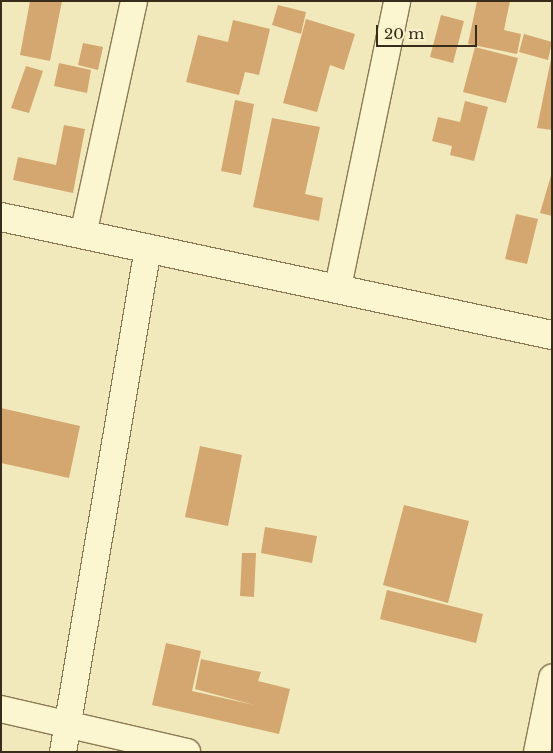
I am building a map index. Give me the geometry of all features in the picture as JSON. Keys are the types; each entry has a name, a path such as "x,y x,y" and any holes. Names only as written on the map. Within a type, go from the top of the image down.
{"main road":[{"path":"1,217 338,287 552,335"}],"street":[{"path":"83,235 134,1"},
{"path":"338,287 397,1"},
{"path":"63,752 66,723 148,248"},
{"path":"537,752 552,678"},
{"path":"1,709 187,752"}],"building":[{"path":"30,1 62,1 50,61 20,55"},
{"path":"477,1 510,1 504,30 521,34 517,54 468,44"},
{"path":"278,5 306,12 301,34 272,25"},
{"path":"441,15 464,21 453,63 430,57"},
{"path":"306,19 355,34 344,70 330,65 317,112 283,103"},
{"path":"233,20 270,29 259,75 245,72 239,95 186,82 198,35 228,42"},
{"path":"524,34 552,42 548,60 519,52"},
{"path":"83,43 103,47 98,70 78,65"},
{"path":"475,47 518,58 506,103 463,92"},
{"path":"552,59 552,130 537,128"},
{"path":"59,63 91,70 87,93 54,86"},
{"path":"26,66 43,71 29,113 11,108"},
{"path":"235,100 254,104 241,175 221,171"},
{"path":"465,101 488,107 474,161 450,155 452,146 432,141 438,117 460,122"},
{"path":"272,118 320,127 305,194 323,198 319,221 253,207"},
{"path":"64,125 85,129 73,193 13,180 18,157 56,165"},
{"path":"552,172 552,216 540,213"},
{"path":"516,214 538,219 527,264 505,259"},
{"path":"1,408 80,426 69,478 1,463"},
{"path":"200,446 242,455 228,526 185,517"},
{"path":"404,505 469,521 448,603 383,585"},
{"path":"265,527 317,536 312,563 261,553"},
{"path":"242,553 256,553 254,597 240,596"},
{"path":"387,590 483,614 476,643 380,619"},
{"path":"166,643 201,651 192,691 254,705 195,689 201,659 261,672 258,681 290,689 279,734 152,705"}]}
